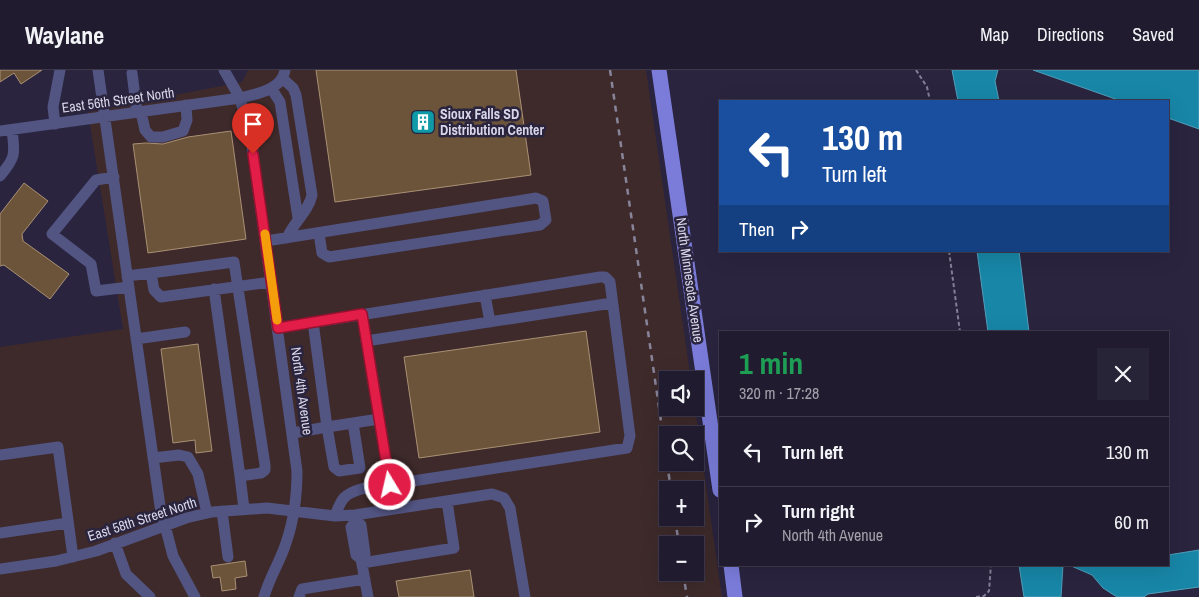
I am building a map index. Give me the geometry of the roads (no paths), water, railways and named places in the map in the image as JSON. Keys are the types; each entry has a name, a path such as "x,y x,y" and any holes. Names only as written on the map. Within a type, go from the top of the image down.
{"main road":[{"name":"North Minnesota Avenue","path":"659,70 719,483"},
{"path":"731,566 735,597"}],"street":[{"path":"55,124 53,107 60,70"},
{"path":"98,70 164,525 173,556 195,597"},
{"name":"North 4th Avenue","path":"224,70 240,98 251,139 297,471 297,493 286,544 264,597"},
{"path":"132,73 139,112 147,133 151,137 163,137 184,131 187,120 186,105"},
{"path":"287,238 310,202 312,193 296,95 283,74 271,88 280,102 298,218"},
{"name":"East 56th Street North","path":"0,131 240,98 271,88"},
{"path":"0,176 12,162 15,154 12,130"},
{"path":"114,177 96,180 52,234 91,264 96,291 151,273 231,260 235,265 265,465 265,470 261,473 240,476"},
{"path":"266,242 287,238 536,198 543,201 546,220 540,225 329,257 322,253 319,233"},
{"path":"151,273 154,290 161,297 271,282"},
{"path":"278,328 605,277 610,282 630,436 627,448 347,493 340,500 335,516"},
{"path":"214,289 244,509"},
{"path":"485,295 490,322"},
{"path":"366,341 612,303"},
{"path":"362,314 390,485"},
{"path":"313,322 327,427 335,470 360,468 354,423"},
{"path":"136,338 185,332"},
{"path":"293,433 379,419"},
{"path":"0,455 58,447 73,557"},
{"path":"153,458 179,455 188,457 198,474 207,514"},
{"name":"East 58th Street North","path":"0,569 73,557 164,525 222,511 244,509 294,511 355,518 492,494 504,498 510,508 525,597"},
{"path":"362,561 454,548 447,501"},
{"path":"222,511 228,557"},
{"path":"355,518 351,527 356,555 362,561 368,597"},
{"path":"0,533 68,524"},
{"path":"115,543 126,574 150,597"},
{"path":"300,597 302,589 365,579"}],"water":[{"path":"952,70 998,70 995,81 999,100 958,100"},
{"path":"1033,70 1199,70 1199,129 1169,118 1169,100 1118,100"},
{"path":"977,252 1019,252 1029,331 988,331"},
{"path":"1199,550 1199,587 1148,594 1144,597 1117,597 1103,588 1092,575 1071,566 1169,566 1169,555"},
{"path":"1019,566 1063,566 1061,597 1024,597"}],"railway":[{"path":"610,70 670,481"},
{"path":"676,526 678,536"},
{"path":"684,581 687,597"}],"place":[{"name":"Sioux Falls SD Distribution Center","path":"423,122"}]}
